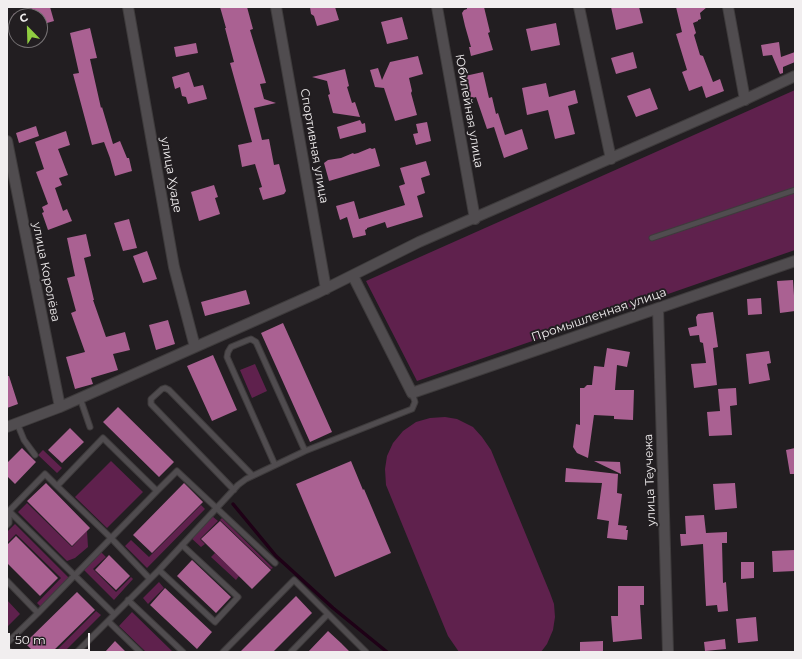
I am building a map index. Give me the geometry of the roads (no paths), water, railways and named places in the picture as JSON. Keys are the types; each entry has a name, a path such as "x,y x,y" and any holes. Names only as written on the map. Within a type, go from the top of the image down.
{"street":[{"name":"улица Хуаде","path":"128,7 174,267 195,347"},
{"name":"Спортивная улица","path":"276,7 326,289"},
{"name":"Юбилейная улица","path":"437,7 475,219"},
{"path":"579,7 611,159"},
{"path":"728,7 745,100"},
{"path":"7,427 60,407 326,289 419,242 475,219 745,100 795,76"},
{"name":"улица Королёва","path":"7,142 60,407"},
{"name":"Промышленная улица","path":"412,394 795,261"},
{"path":"353,276 412,394"},
{"name":"улица Теучежа","path":"658,308 668,652"}],"lane":[{"path":"652,238 795,190"},
{"path":"276,465 228,357 228,352 231,347 251,339 256,342 306,451"},
{"path":"234,490 151,404 151,399 162,389 165,388 169,390 252,475"},
{"path":"77,652 234,490 252,475 306,451 412,409 415,402 412,394"},
{"path":"80,398 90,426"},
{"path":"17,423 24,440 35,455"},
{"path":"57,486 103,438 157,491"},
{"path":"7,643 177,471 274,563"},
{"path":"7,525 9,523 9,510 45,474 150,578"},
{"path":"9,510 114,614"},
{"path":"158,570 215,622 238,597 182,545"},
{"path":"223,652 294,580 366,652"},
{"path":"7,581 38,613"},
{"path":"128,600 183,652"},
{"path":"291,652 328,614"},
{"path":"108,621 140,652"},
{"path":"7,649 10,652"}],"waterway":[{"path":"233,504 276,556 333,608 387,652"}]}
